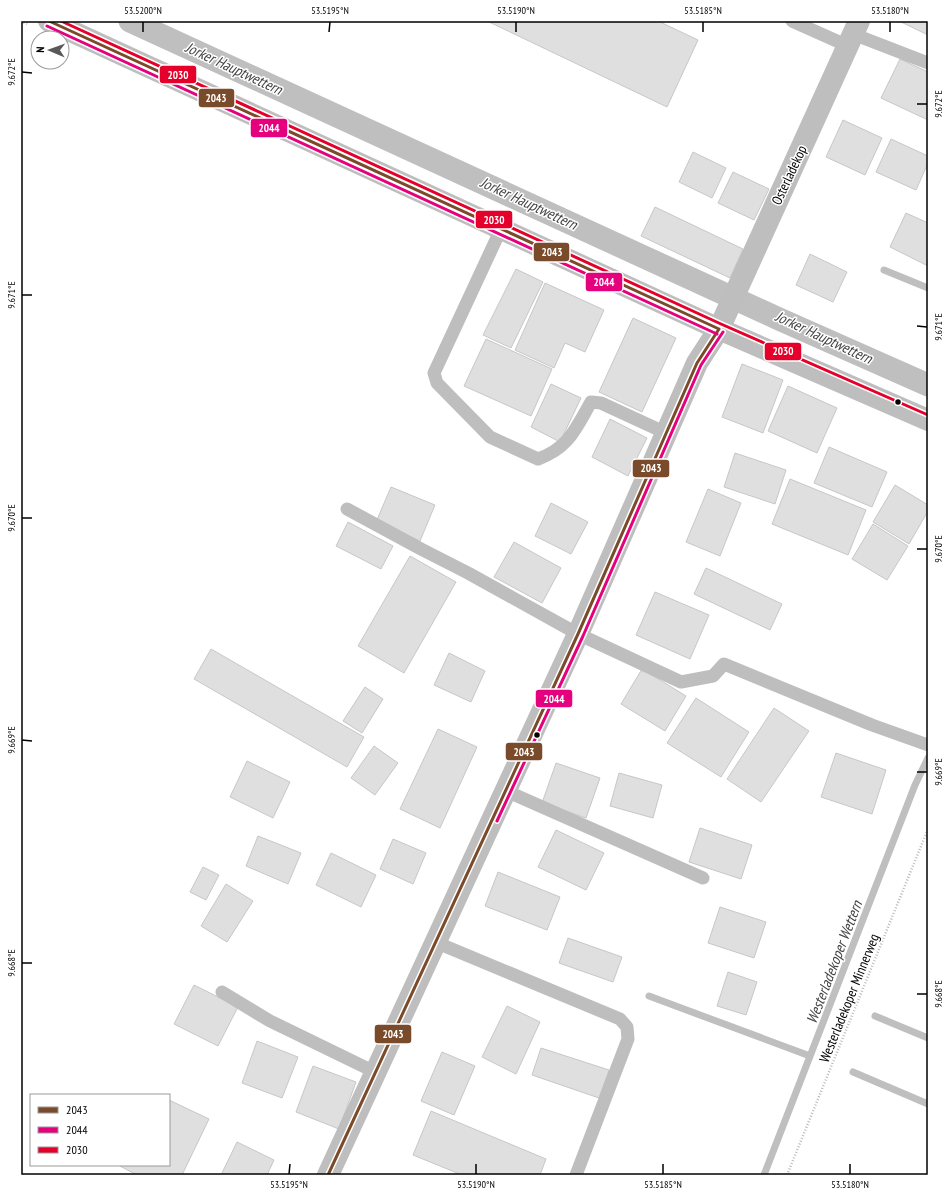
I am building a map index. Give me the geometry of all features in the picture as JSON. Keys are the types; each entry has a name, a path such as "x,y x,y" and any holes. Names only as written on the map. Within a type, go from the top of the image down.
{"street":[{"path":"49,21 501,229 723,320 928,420"},
{"name":"Osterladekop","path":"328,1175 578,634 697,363 723,320 853,34"}],"lane":[{"path":"792,21 853,34 928,63"},
{"path":"501,229 434,373 437,383 490,437 538,459 552,454 571,437 590,402 601,402 666,433"},
{"path":"347,508 578,634 681,682 713,676 724,664 927,745"},
{"path":"506,790 704,878"},
{"path":"435,942 620,1019 627,1027 628,1039 576,1175"},
{"path":"222,992 270,1021 376,1072"}],"path":[{"name":"Westerladekoper Minnerweg","path":"787,1175 928,829"}],"building":[{"path":"487,21 658,21 698,40 667,107"},
{"path":"899,21 928,21 928,35"},
{"path":"900,59 928,72 928,120 881,98"},
{"path":"843,120 882,138 865,175 826,157"},
{"path":"891,139 928,156 928,163 916,190 876,172"},
{"path":"693,152 726,168 712,198 679,182"},
{"path":"733,172 769,189 754,220 718,203"},
{"path":"655,207 743,249 730,278 641,236"},
{"path":"906,213 928,223 928,266 890,247"},
{"path":"810,254 847,272 833,302 796,285"},
{"path":"516,269 543,282 511,348 483,335"},
{"path":"545,283 604,310 585,352 565,343 554,368 515,350"},
{"path":"633,318 676,338 642,412 599,392"},
{"path":"486,339 552,369 531,416 464,386"},
{"path":"742,364 783,380 763,433 722,417"},
{"path":"551,384 581,398 560,442 531,427"},
{"path":"788,386 837,408 817,453 768,431"},
{"path":"610,419 647,438 628,476 592,457"},
{"path":"829,447 887,472 872,507 814,483"},
{"path":"735,453 786,470 775,504 724,487"},
{"path":"790,479 866,510 848,555 772,524"},
{"path":"895,485 928,505 928,511 909,544 873,522"},
{"path":"391,487 435,505 420,541 376,522"},
{"path":"708,489 741,503 720,556 686,542"},
{"path":"551,503 588,522 571,554 535,536"},
{"path":"348,522 393,546 381,569 336,546"},
{"path":"873,524 908,546 887,580 852,559"},
{"path":"514,542 561,568 542,603 494,577"},
{"path":"410,556 456,582 404,673 358,646"},
{"path":"706,568 782,604 770,630 694,594"},
{"path":"655,592 709,615 690,659 636,635"},
{"path":"211,649 364,737 347,767 194,679"},
{"path":"449,653 485,671 471,702 434,685"},
{"path":"642,669 686,696 665,731 621,704"},
{"path":"365,687 383,699 362,733 343,721"},
{"path":"696,698 749,732 721,777 667,743"},
{"path":"774,708 809,731 761,802 727,779"},
{"path":"438,729 477,747 440,828 400,809"},
{"path":"374,746 398,763 375,795 351,778"},
{"path":"836,753 886,770 872,814 821,797"},
{"path":"247,761 290,782 273,818 230,797"},
{"path":"556,763 600,778 586,818 542,803"},
{"path":"619,773 662,785 653,818 610,806"},
{"path":"700,828 752,845 741,879 689,862"},
{"path":"556,830 604,853 586,890 538,867"},
{"path":"258,836 301,853 288,884 246,866"},
{"path":"393,839 426,853 413,884 380,869"},
{"path":"331,853 376,875 361,907 316,885"},
{"path":"203,867 219,875 206,900 190,892"},
{"path":"498,872 560,897 547,930 485,906"},
{"path":"226,884 253,901 227,942 201,926"},
{"path":"720,907 766,922 754,958 708,943"},
{"path":"568,938 622,957 613,982 559,963"},
{"path":"728,972 757,982 746,1015 717,1006"},
{"path":"194,985 238,1007 218,1046 174,1024"},
{"path":"507,1006 540,1022 516,1074 482,1057"},
{"path":"257,1041 298,1057 282,1098 242,1083"},
{"path":"541,1048 609,1070 599,1098 532,1075"},
{"path":"442,1052 475,1066 454,1115 421,1101"},
{"path":"313,1066 356,1082 339,1129 296,1112"},
{"path":"170,1100 209,1119 182,1175 137,1175 120,1166 170,1166"},
{"path":"431,1111 546,1159 540,1175 462,1175 413,1155"},
{"path":"237,1142 274,1160 267,1175 221,1175"}],"waterway":[{"name":"Jorker Hauptwettern","path":"130,21 779,319 928,385"},
{"path":"884,270 928,288"},
{"name":"Westerladekoper Wettern","path":"764,1175 915,785 928,758"},
{"path":"649,996 810,1056"},
{"path":"875,1016 928,1038"},
{"path":"853,1072 928,1104"}],"transit line":[{"name":"2043","path":"49,21 719,329"},
{"name":"2030","path":"61,21 721,324 928,415"},
{"name":"2044","path":"47,26 717,334"},
{"name":"2043","path":"328,1175 578,634 697,363 719,329"},
{"name":"2044","path":"497,821 583,636 701,365 723,332"}]}
